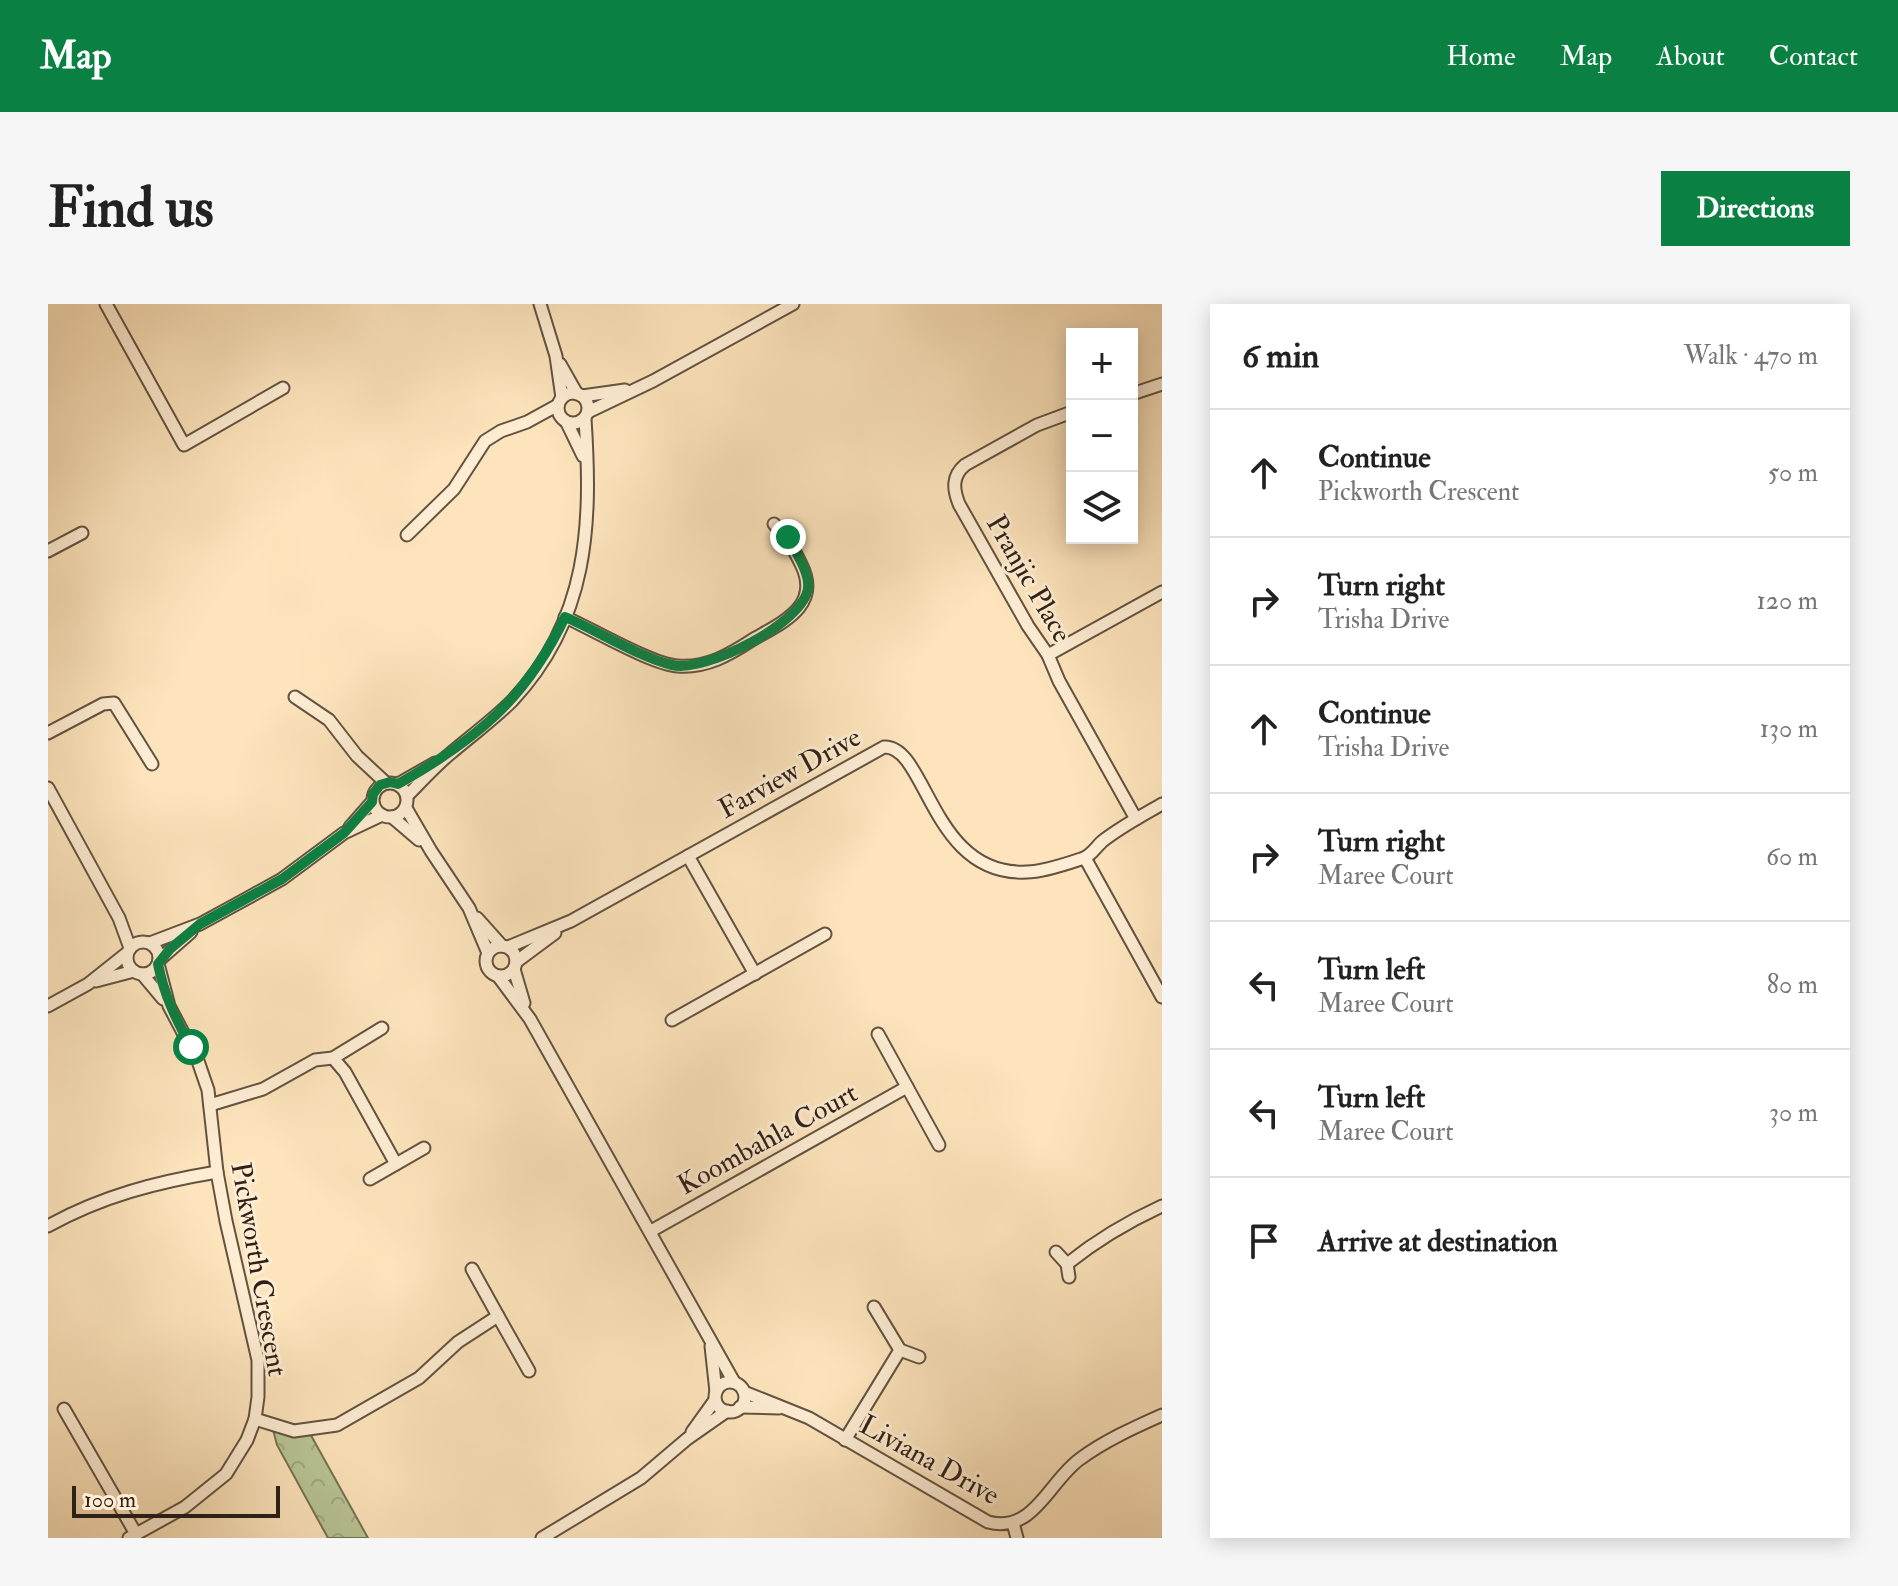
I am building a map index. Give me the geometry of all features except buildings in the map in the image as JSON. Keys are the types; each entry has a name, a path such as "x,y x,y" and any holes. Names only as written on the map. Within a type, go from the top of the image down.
{"street":[{"path":"106,304 184,445 283,388"},
{"path":"540,304 556,356 564,421 587,464"},
{"path":"527,422 564,421 576,424 586,415 793,304"},
{"path":"344,833 387,816 406,802 449,755 512,700 543,660 565,617 586,546 588,403 556,356"},
{"path":"1138,392 1162,384"},
{"path":"407,535 454,489 485,441 501,431 527,422 569,394 642,387"},
{"name":"Pranjic Place","path":"1066,414 1037,425 970,461 960,469 955,482 959,504 1028,626 1048,655 1059,681 1136,819"},
{"path":"565,617 674,666 698,666 726,656 797,612 806,595 808,577 788,537 774,524"},
{"path":"48,551 82,533"},
{"path":"1048,655 1162,592"},
{"path":"295,697 329,720 357,756 392,784 406,802 431,851 469,908 515,954 515,966 530,1019"},
{"path":"48,733 103,704 114,703 152,764"},
{"name":"Farview Drive","path":"505,947 571,921 874,751 888,747 897,749 905,756 951,837 976,859 994,867 1025,873 1085,858"},
{"path":"48,1006 88,984 137,947 200,924 282,879 344,833 373,798 392,784 449,755"},
{"path":"357,756 373,798 387,816 431,851"},
{"path":"48,788 137,947 157,950 158,962"},
{"path":"1162,804 1107,838 1085,858 1162,997"},
{"path":"688,856 755,974"},
{"path":"469,908 488,953 487,967 498,976 530,1019 651,1231 710,1342 734,1382 744,1392 740,1407 727,1411 687,1439 641,1478 542,1538"},
{"name":"Farview Drive","path":"515,966 571,921"},
{"path":"88,984 151,971 200,924"},
{"path":"672,1020 825,934"},
{"path":"137,947 128,965 138,973"},
{"path":"488,953 505,947"},
{"name":"Pickworth Crescent","path":"133,1536 185,1507 226,1474 240,1453 255,1419 258,1397 258,1360 239,1285 217,1172 210,1105 198,1061 169,1006 158,962"},
{"path":"498,976 507,975 515,966"},
{"name":"Pickworth Crescent","path":"138,973 169,1006"},
{"path":"210,1105 263,1089 315,1060 333,1058 382,1028"},
{"path":"878,1034 939,1145"},
{"path":"333,1058 340,1063 396,1164"},
{"name":"Koombahla Court","path":"651,1231 907,1087"},
{"path":"370,1179 424,1148"},
{"path":"48,1226 78,1210 127,1191 217,1172"},
{"path":"1067,1264 1110,1232 1162,1206"},
{"path":"1056,1252 1067,1264 1069,1277"},
{"path":"472,1269 529,1371"},
{"path":"874,1307 900,1350 919,1357"},
{"path":"255,1419 294,1431 337,1425 419,1378 464,1336 498,1316"},
{"path":"710,1342 715,1396 719,1407 727,1411"},
{"path":"845,1440 900,1350"},
{"path":"687,1439 721,1384 734,1382"},
{"name":"Liviana Drive","path":"744,1392 788,1408 988,1522 997,1524 1013,1523 1035,1510 1077,1461 1162,1415"},
{"name":"Liviana Drive","path":"740,1407 788,1408"},
{"path":"64,1409 133,1536"},
{"path":"1013,1523 1017,1538"}],"green space":[{"path":"272,1426 308,1430 368,1538 328,1538 277,1445"}],"route":[{"path":"191,1047 162,988 158,964 170,949 200,924 282,879 344,833 372,802 373,794 380,785 390,782 398,784 449,755 483,727 512,700 536,671 565,617 674,666 698,666 713,662 776,626 797,612 803,604 808,586 808,577 788,537"}]}
